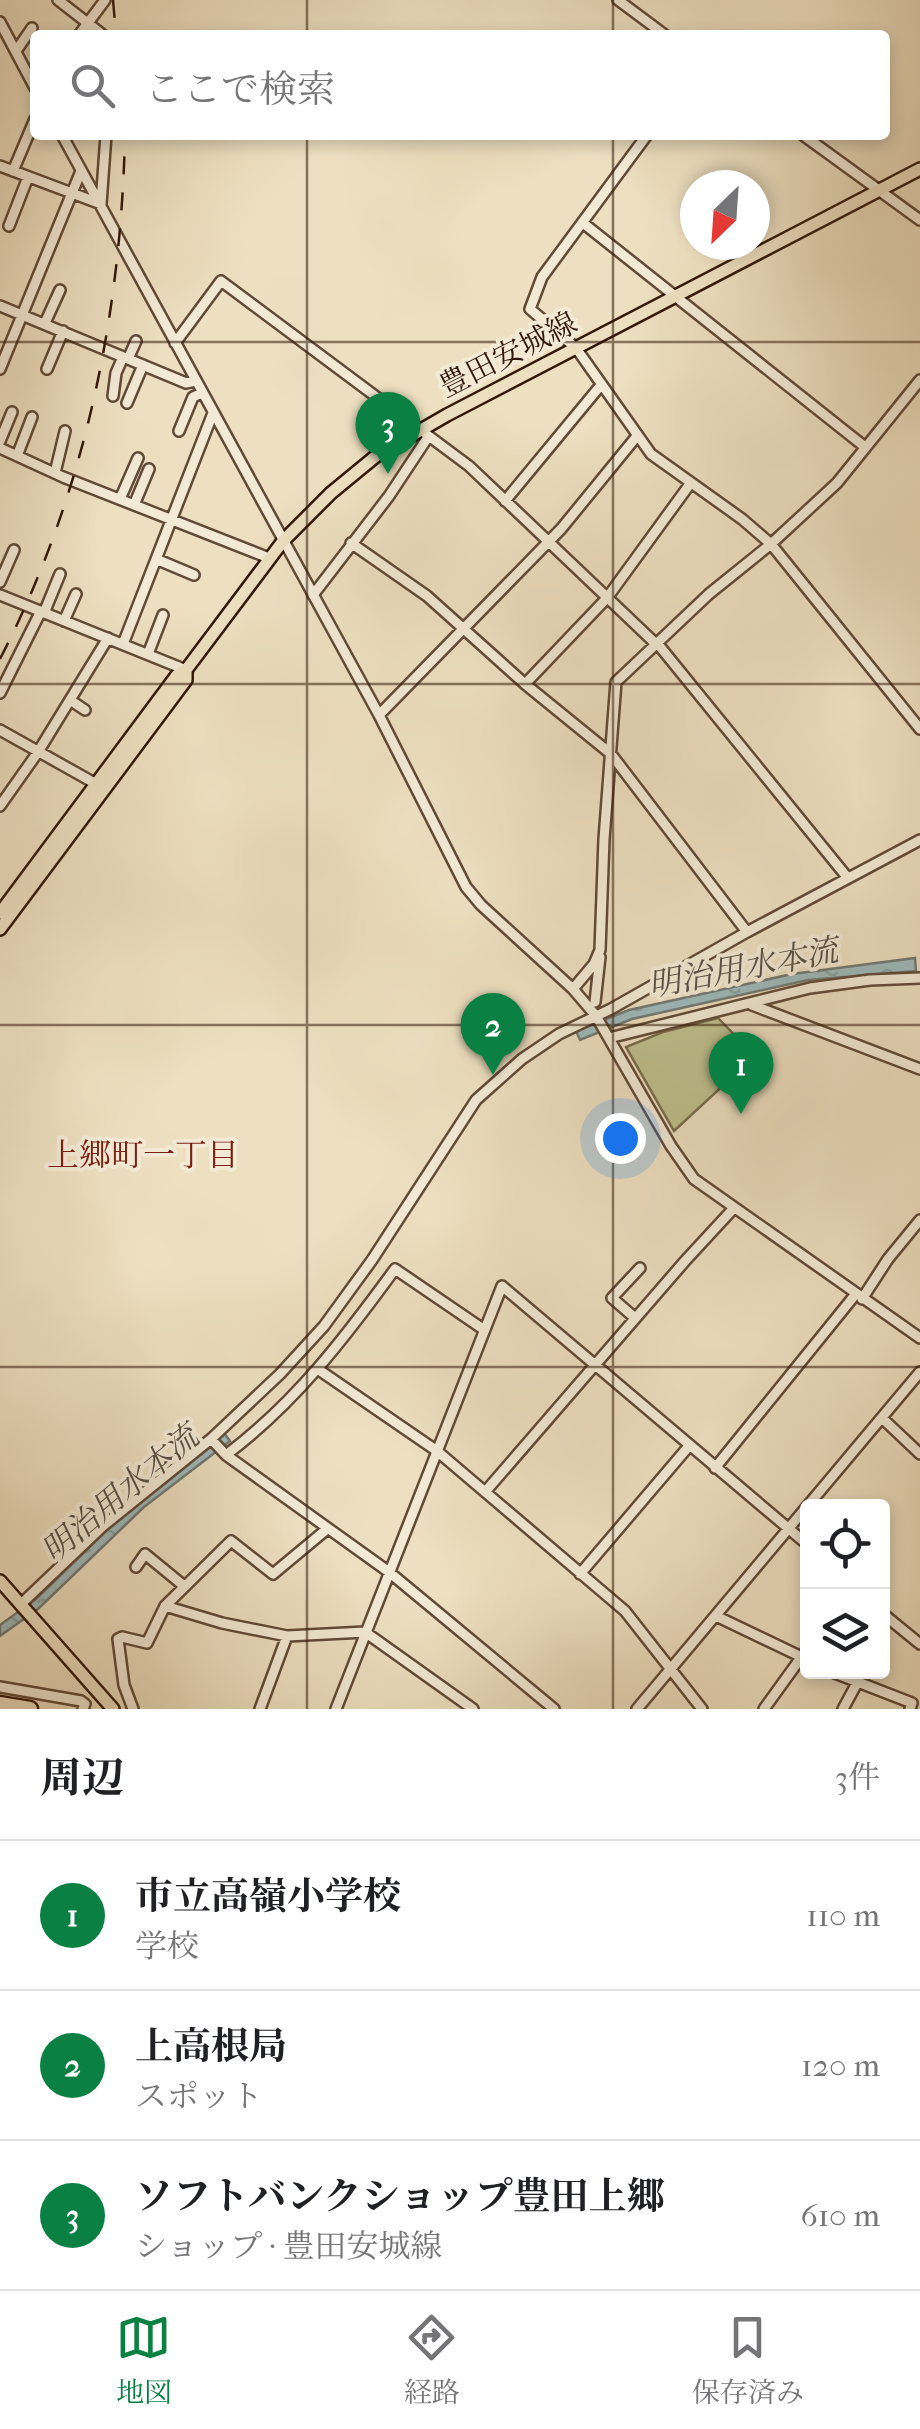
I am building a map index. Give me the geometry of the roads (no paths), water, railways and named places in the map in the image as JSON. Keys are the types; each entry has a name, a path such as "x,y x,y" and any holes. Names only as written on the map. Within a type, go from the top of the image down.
{"highway":[{"path":"0,1704 30,1709"}],"main road":[{"name":"豊田安城線","path":"0,929 4,909 186,680 186,670 269,558 360,468 576,348 920,169"},
{"path":"0,1580 114,1709"}],"street":[{"path":"58,0 97,30"},
{"path":"618,0 658,30"},
{"path":"82,30 101,2"},
{"path":"101,2 102,30"},
{"path":"0,23 30,78"},
{"path":"16,51 30,31"},
{"path":"13,171 30,131"},
{"path":"65,140 473,896 573,989 602,1026 670,1146 694,1179 920,1338"},
{"path":"68,146 72,140"},
{"path":"100,204 106,140"},
{"path":"643,140 542,277 530,305 576,348 650,454 771,544 920,729"},
{"path":"810,140 920,220"},
{"path":"0,166 100,204"},
{"path":"0,370 37,285 70,192 82,171"},
{"path":"9,226 28,177"},
{"path":"583,223 864,447"},
{"path":"175,343 221,281 469,466 656,644 847,877"},
{"path":"45,324 60,290"},
{"path":"0,306 186,383 196,380"},
{"path":"47,369 63,331"},
{"path":"113,396 116,373 136,341"},
{"path":"127,403 143,365"},
{"path":"595,1002 616,682 837,483 920,380"},
{"path":"505,502 600,385"},
{"path":"179,430 194,397 202,393"},
{"path":"12,412 0,444 17,456 269,558"},
{"path":"123,644 213,413"},
{"path":"17,456 32,417"},
{"path":"55,473 65,431"},
{"path":"313,595 389,496 424,433"},
{"path":"378,714 547,543 637,436"},
{"path":"120,499 138,458"},
{"path":"134,505 150,469"},
{"path":"525,684 606,598 690,484"},
{"path":"351,543 427,596 611,754 746,932"},
{"path":"0,582 14,550"},
{"path":"156,560 194,575"},
{"path":"0,693 60,574"},
{"path":"64,621 76,594"},
{"path":"0,608 2,596 186,670"},
{"path":"148,654 162,615"},
{"path":"0,806 108,638"},
{"path":"70,700 85,710"},
{"path":"55,725 69,732"},
{"path":"0,730 100,786"},
{"path":"602,1026 746,932 920,840"},
{"path":"573,989 594,964 600,950"},
{"path":"217,1447 324,1326 476,1100 522,1059 560,1034 749,1004 810,988 920,978"},
{"path":"749,1004 920,1069"},
{"path":"485,1492 733,1209"},
{"path":"715,1468 920,1220"},
{"path":"635,1318 612,1298 640,1268"},
{"path":"24,1610 103,1526 217,1447 263,1427 319,1370 395,1269 484,1329"},
{"path":"336,1709 502,1286 800,1539"},
{"path":"319,1370 437,1450 625,1611 702,1709"},
{"path":"637,1709 920,1372"},
{"path":"882,1418 920,1454"},
{"path":"580,1574 689,1446"},
{"path":"217,1447 390,1572 554,1709"},
{"path":"132,1709 124,1685 118,1639 122,1636 147,1643 166,1606 230,1541 273,1574 327,1529"},
{"path":"136,1567 144,1554 184,1586"},
{"path":"166,1606 222,1623 287,1636 366,1632 473,1709"},
{"path":"716,1616 800,1653"},
{"path":"890,1620 920,1644"},
{"path":"260,1709 287,1636"},
{"path":"764,1709 800,1662"},
{"path":"848,1679 912,1703 910,1709"},
{"path":"843,1709 857,1683"},
{"path":"0,1687 81,1700 83,1709"}],"water":[{"path":"915,958 916,971 808,980 632,1019 580,1040 576,1031 629,1010 792,974"},
{"path":"224,1433 230,1441 144,1507 38,1609 0,1636 0,1625 36,1599 140,1498"}],"railway":[{"path":"113,0 116,30"},
{"path":"0,659 54,534 92,404 116,271 125,140"}],"place":[{"name":"ソフトバンクショップ豊田上郷","path":"388,474"},
{"name":"上高根局","path":"493,1075"},
{"name":"市立高嶺小学校","path":"741,1114"}],"district":[{"name":"上郷町一丁目","path":"143,1155"}],"water label":[{"name":"明治用水本流","path":"743,968"},
{"name":"明治用水本流","path":"120,1494"}]}
